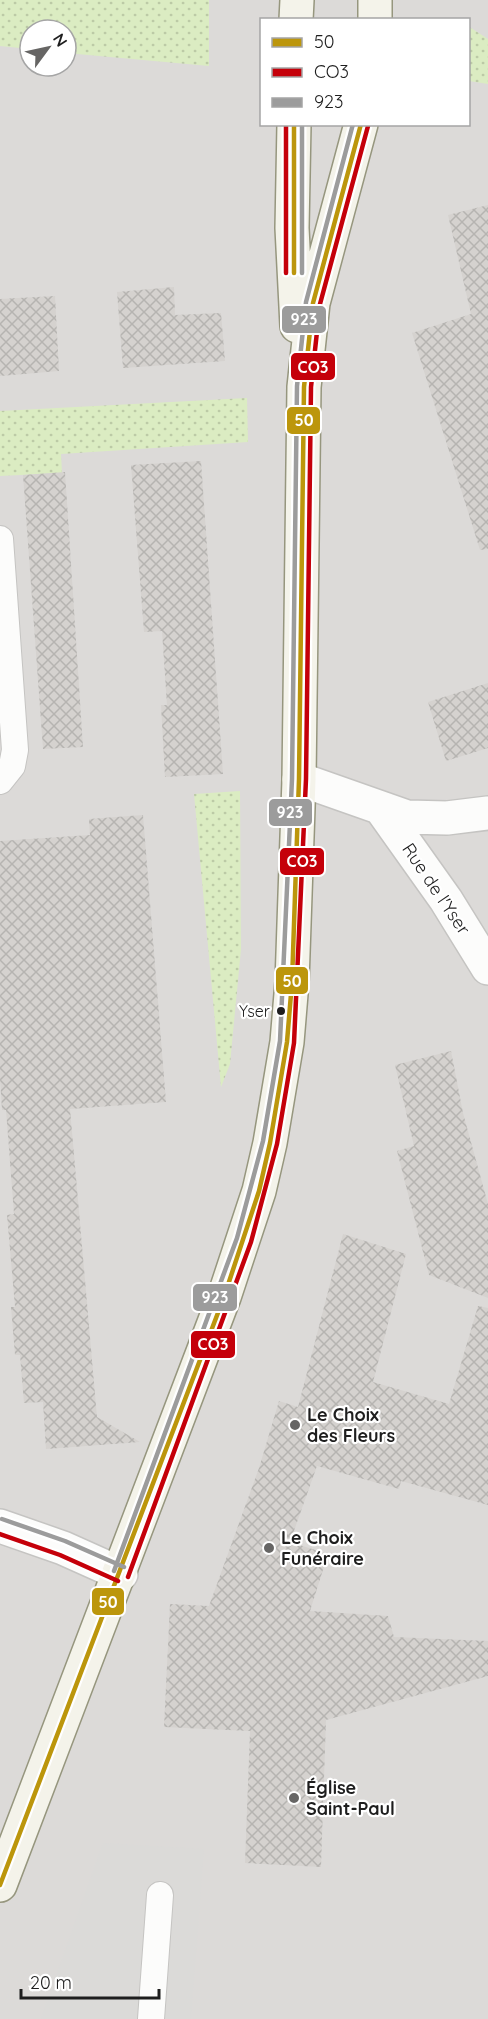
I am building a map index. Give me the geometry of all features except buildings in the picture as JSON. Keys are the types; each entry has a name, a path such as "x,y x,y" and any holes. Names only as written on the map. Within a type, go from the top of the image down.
{"main road":[{"path":"296,18 297,0"},
{"path":"375,0 375,18"},
{"path":"294,126 292,228 295,314 304,387"},
{"path":"0,1885 121,1574 238,1259 259,1191 270,1143 287,1042 298,779 304,387 313,303 360,126"}],"street":[{"path":"298,779 407,817 426,819 488,813"},
{"name":"Rue de l'Yser","path":"382,810 446,900 488,968"},
{"path":"0,1526 63,1548 121,1574"}],"lane":[{"path":"0,539 15,750 12,766 0,781"},
{"path":"151,2019 160,1894"}],"shaded area":[{"path":"0,0 488,0 488,2019 0,2019"},
{"path":"103,1843 204,1849 191,2019 41,2019"}],"green space":[{"path":"0,0 209,0 209,66 78,54 78,18 18,18 18,48 0,46"},
{"path":"470,27 488,39 488,84 470,81"},
{"path":"247,398 248,442 61,454 62,473 0,476 0,411"},
{"path":"240,791 241,949 230,1064 221,1087 194,794"}],"transit line":[{"name":"CO3","path":"286,126 286,273"},
{"name":"50","path":"294,126 294,273"},
{"name":"923","path":"302,126 302,273"},
{"name":"923","path":"114,1571 237,1238 263,1141 280,1041 292,779 297,386 306,302 352,126"},
{"name":"50","path":"0,1885 224,1297 259,1191 270,1143 287,1042 292,982 299,779 304,387 313,303 360,126"},
{"name":"CO3","path":"128,1577 251,1242 277,1144 294,1043 306,779 311,387 320,304 368,126"},
{"name":"923","path":"2,1519 65,1541 124,1567"},
{"name":"CO3","path":"0,1534 60,1555 118,1581"}],"place":[{"name":"Yser","path":"281,1011"},
{"name":"Le Choix des Fleurs","path":"295,1425"},
{"name":"Le Choix Funéraire","path":"269,1548"},
{"name":"Église Saint-Paul","path":"294,1798"}]}
